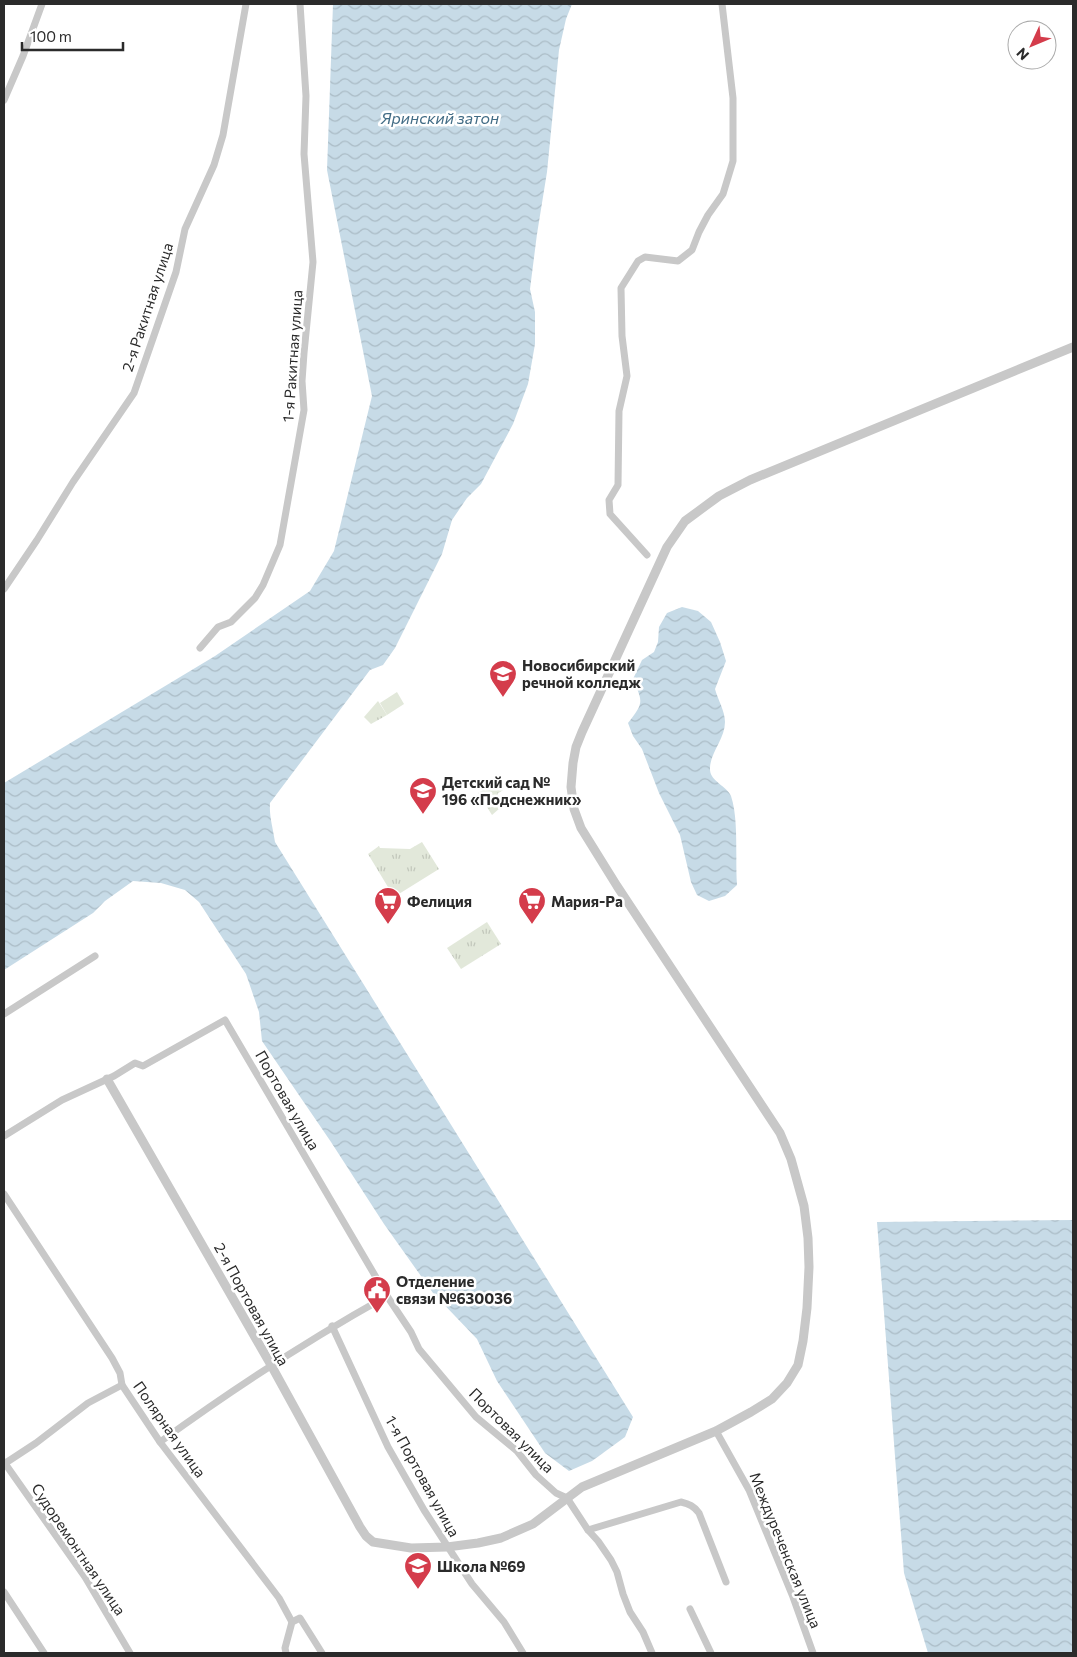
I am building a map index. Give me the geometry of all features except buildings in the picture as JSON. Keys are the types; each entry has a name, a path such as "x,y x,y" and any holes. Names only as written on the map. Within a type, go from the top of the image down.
{"street":[{"path":"4,100 42,4"},
{"name":"2-я Ракитная улица","path":"4,589 73,482 134,393 176,272 185,229 214,165 223,135 246,4"},
{"name":"1-я Ракитная улица","path":"200,648 218,627 231,622 256,598 263,585 280,545 302,419 304,353 313,262 304,154 306,96 300,4"},
{"path":"647,555 610,514 608,500 618,485 619,411 627,376 622,336 620,288 638,262 645,257 678,261 692,250 708,215 723,194 733,161 733,98 722,4"},
{"path":"447,1547 501,1538 532,1524 582,1487 716,1431 772,1399 787,1383 798,1365 807,1308 808,1238 804,1206 798,1182 780,1133 617,886 582,828 574,809 571,775 576,747 667,547 686,521 719,496 750,480 1073,347"},
{"path":"4,1014 95,956"},
{"name":"Портовая улица","path":"107,1079 136,1063 143,1066 225,1020 387,1296 411,1332 419,1349 476,1417 517,1450 536,1475 556,1493 567,1498 611,1560 630,1612 652,1653"},
{"path":"4,1136 62,1100 107,1079"},
{"name":"2-я Портовая улица","path":"107,1079 366,1536 373,1542 411,1548 447,1547"},
{"name":"Полярная улица","path":"4,1194 112,1358 120,1373 122,1385 160,1442 279,1598 292,1622"},
{"path":"160,1442 206,1408 332,1326 387,1296"},
{"name":"1-я Портовая улица","path":"332,1326 388,1447 447,1547 472,1584 504,1622 523,1653"},
{"path":"4,1463 36,1443 88,1404 122,1385"},
{"name":"Междуреченская улица","path":"716,1431 749,1490 793,1597 813,1653"},
{"name":"Судоремонтная улица","path":"4,1463 85,1577 130,1653"},
{"path":"588,1530 681,1502 689,1504 698,1513 726,1582"},
{"path":"4,1592 44,1653"},
{"path":"690,1609 711,1653"},
{"path":"286,1653 285,1648 292,1622 300,1618 322,1653"}],"green space":[{"path":"397,692 404,704 387,715 380,703"},
{"path":"378,701 387,715 371,724 364,717"},
{"path":"500,780 503,790 497,794 503,801 500,808 492,815 478,793"},
{"path":"422,842 439,869 394,897 368,854 379,846 380,848 410,849"},
{"path":"487,922 501,944 461,969 447,948"}],"water":[{"name":"Яринский затон","path":"333,4 572,4 566,19 559,50 547,172 530,289 535,312 535,344 528,384 513,424 481,484 467,498 452,520 442,554 395,648 383,665 370,670 270,803 275,842 633,1417 625,1437 592,1461 569,1471 545,1453 497,1381 477,1339 433,1293 384,1224 262,1041 259,1012 246,974 199,902 185,890 161,883 133,881 105,901 93,913 4,970 4,783 215,656 310,591 334,551 372,396 327,170"},
{"path":"682,607 698,611 711,622 726,661 715,689 725,722 723,734 710,764 710,770 713,778 731,796 736,828 737,885 725,896 709,901 697,895 691,882 680,835 659,793 642,749 633,736 628,723 637,711 640,702 639,693 633,679 642,660 654,652 658,642 659,627 667,613"},
{"path":"1073,1220 1073,1653 928,1653 904,1573 877,1222"}],"place":[{"name":"Новосибирский речной колледж","path":"503,698"},
{"name":"Детский сад № 196 «Подснежник»","path":"423,815"},
{"name":"Фелиция","path":"388,925"},
{"name":"Мария-Ра","path":"532,925"},
{"name":"Отделение связи №630036","path":"377,1314"},
{"name":"Школа №69","path":"418,1590"}]}
